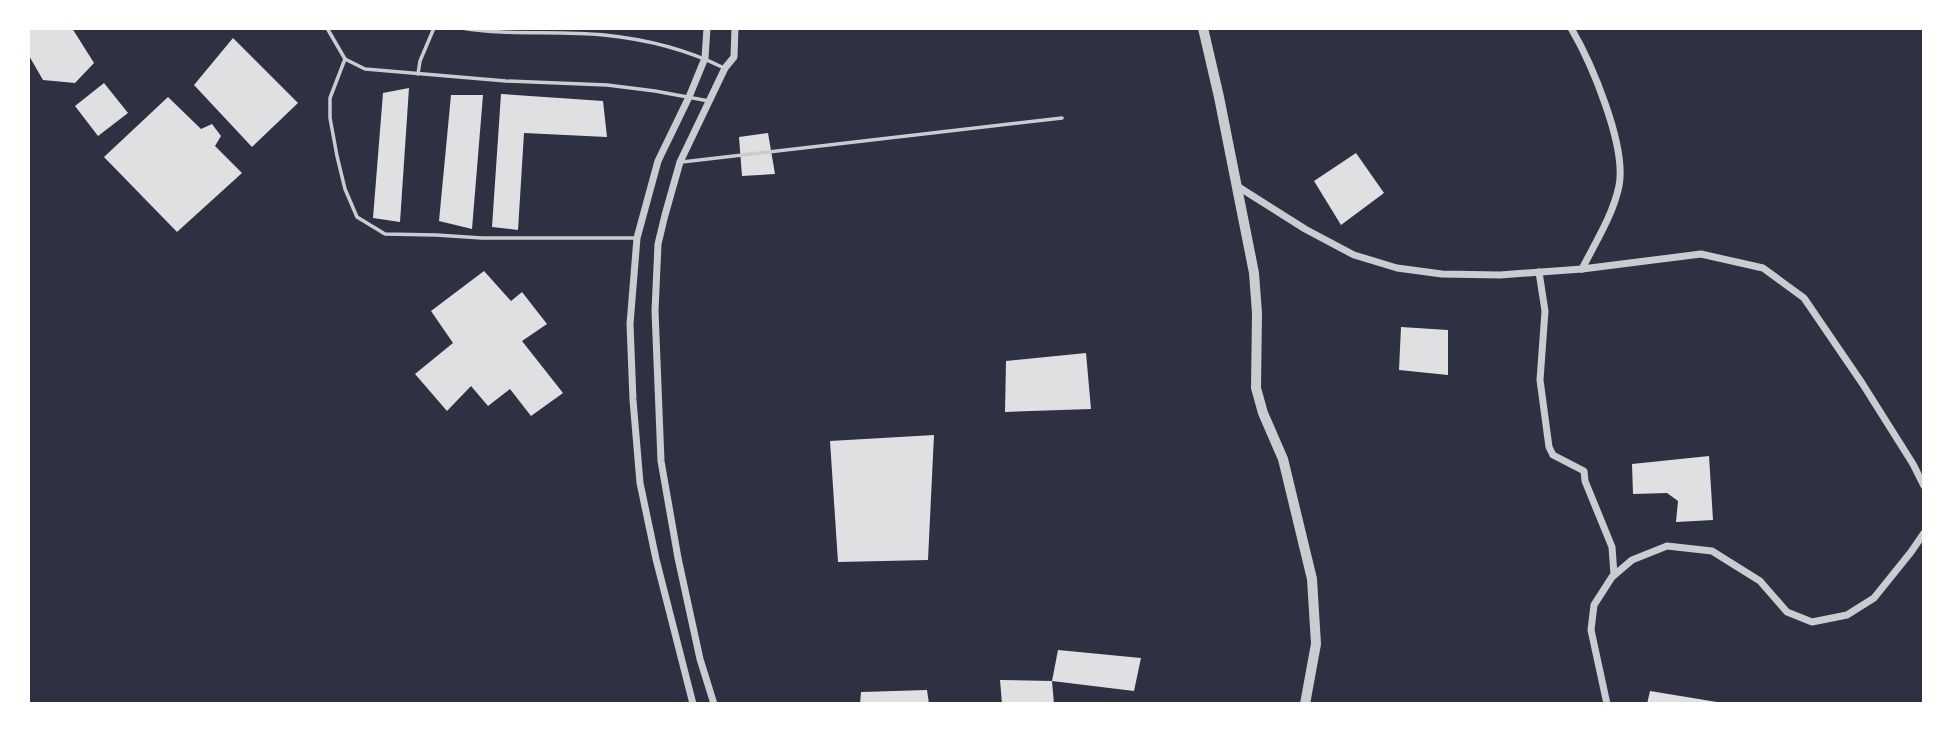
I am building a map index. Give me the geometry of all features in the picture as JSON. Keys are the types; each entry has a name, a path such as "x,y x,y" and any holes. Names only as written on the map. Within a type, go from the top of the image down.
{"street":[{"path":"692,704 640,483 630,324 637,238 658,161 705,58 708,28"},
{"path":"714,704 700,659 680,571 661,461 655,311 659,244 664,215 680,162 725,68 734,57 735,28"},
{"path":"1203,28 1254,272 1256,388 1263,413 1283,459 1312,579 1316,644 1305,704"},
{"path":"1571,28 1589,61 1613,130 1620,183 1614,203 1581,269"},
{"path":"1237,186 1306,229 1354,254 1397,268 1442,274 1539,272 1701,254 1763,268 1804,298 1862,383 1924,486"},
{"path":"1539,272 1545,311 1540,380 1549,447 1553,455 1584,471 1585,481 1613,551 1614,575"},
{"path":"1607,704 1591,630 1594,605 1614,575 1632,560 1667,546 1712,551 1760,581 1787,612 1812,622 1847,615 1874,597 1924,533"}],"lane":[{"path":"327,28 345,59 365,69 506,81 607,85 710,101"},
{"path":"418,74 434,28"},
{"path":"462,28 605,35 705,58 725,68"},
{"path":"345,59 330,98 337,156 345,189 357,217 385,234 482,239 637,238"},
{"path":"680,162 1062,118"}],"building":[{"path":"28,28 72,28 94,63 75,83 43,80 28,54"},
{"path":"233,38 298,103 252,147 194,85"},
{"path":"104,83 128,113 98,136 75,106"},
{"path":"409,88 400,222 373,218 383,93"},
{"path":"501,94 603,101 607,137 524,133 518,230 492,227"},
{"path":"451,95 483,95 472,229 439,221"},
{"path":"168,97 201,129 212,124 221,136 215,146 242,173 177,232 104,157"},
{"path":"768,133 775,174 742,176 739,137"},
{"path":"1356,153 1384,193 1341,225 1314,181"},
{"path":"484,271 511,301 522,292 547,324 522,341 563,393 531,416 510,389 488,406 471,386 447,411 415,374 453,343 431,311"},
{"path":"1401,327 1448,330 1448,375 1399,370"},
{"path":"1086,353 1091,409 1005,412 1006,361"},
{"path":"934,435 928,560 838,562 830,441"},
{"path":"1709,456 1713,520 1676,522 1678,501 1667,493 1633,494 1632,464"},
{"path":"1058,650 1141,658 1134,691 1052,681"},
{"path":"1000,680 1052,681 1054,704 1002,704"},
{"path":"927,690 929,704 860,704 861,692"},
{"path":"1650,691 1723,703 1647,704"}]}
